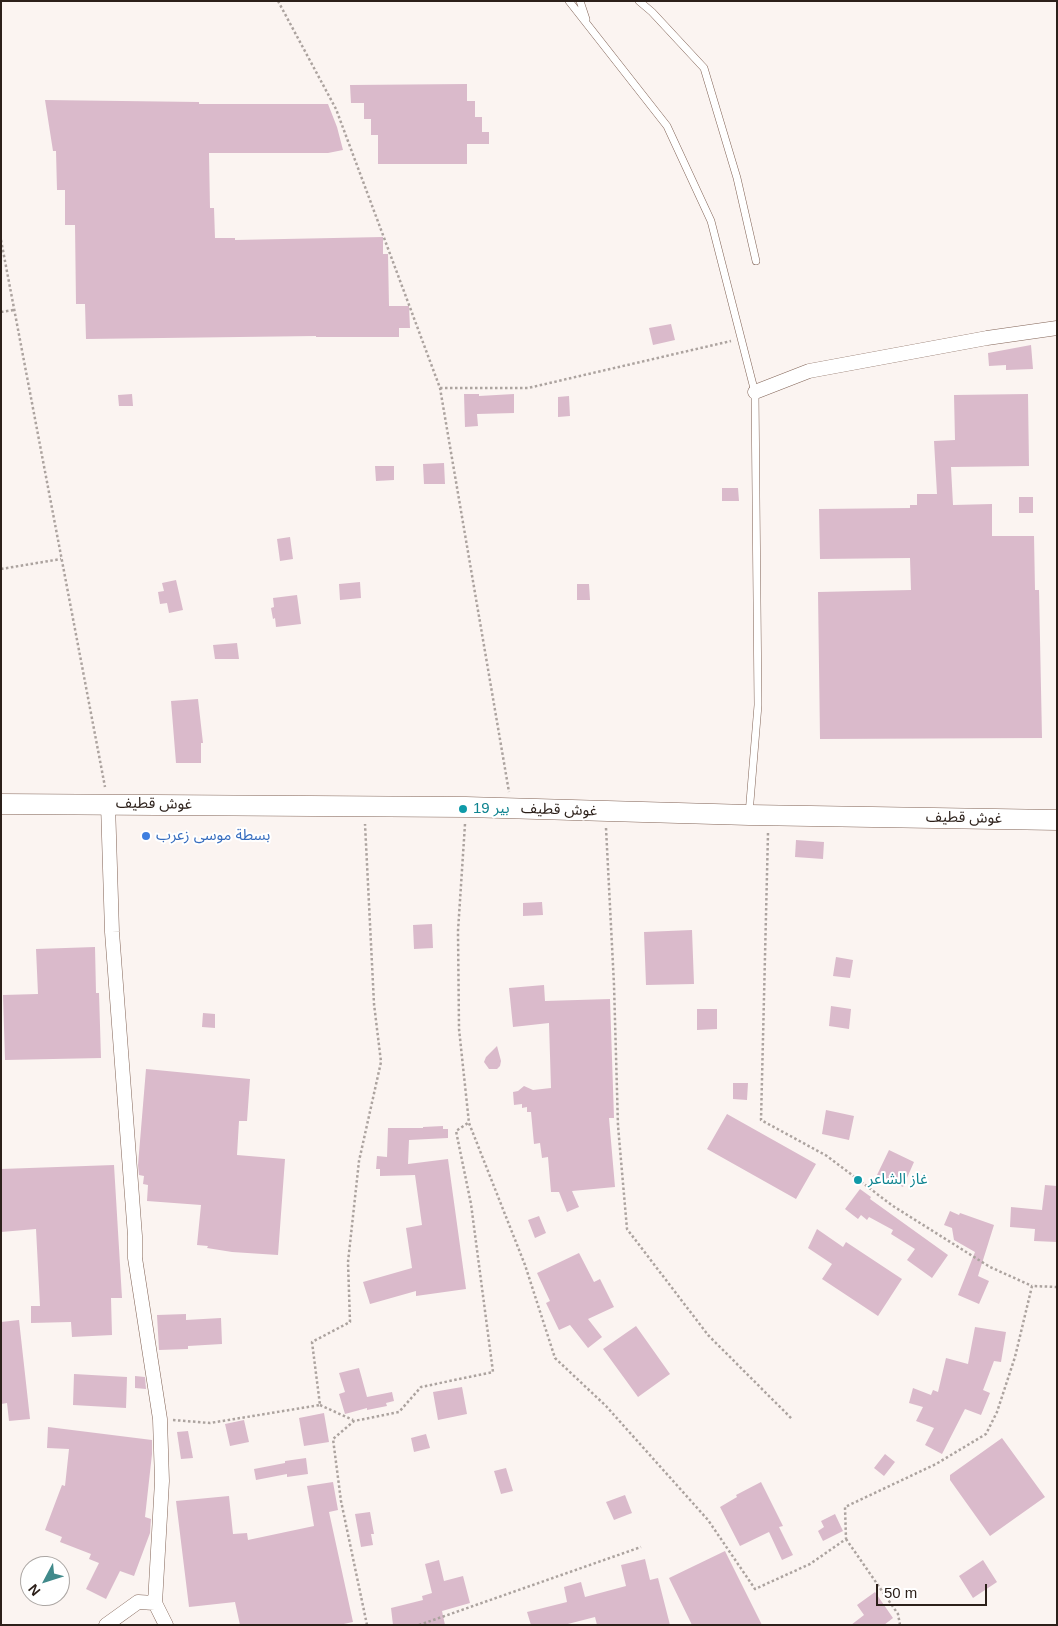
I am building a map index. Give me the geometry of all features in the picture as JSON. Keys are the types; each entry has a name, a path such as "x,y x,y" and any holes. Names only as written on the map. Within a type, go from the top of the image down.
{"main road":[{"name":"غوش قطيف","path":"1,804 364,808 466,807 758,815 1057,820"}],"street":[{"path":"754,392 809,371 987,338 1057,328"},
{"path":"108,804 112,932 136,1236 135,1258 160,1419 162,1481 155,1603 166,1625"},
{"path":"106,1625 138,1602 155,1603"}],"lane":[{"path":"569,1 667,126 711,221 742,338 754,392 758,815"},
{"path":"580,1 588,24"},
{"path":"638,1 652,12 704,68 737,178 756,261"}],"path":[{"path":"278,1 336,109 440,388 512,808"},
{"path":"1,240 108,804"},
{"path":"1,312 14,310"},
{"path":"440,388 528,388 742,338"},
{"path":"1,569 62,559"},
{"path":"466,807 458,931 459,1029 469,1123 524,1265 556,1358 606,1406 708,1520 755,1588 810,1564 846,1539"},
{"path":"320,1405 312,1342 350,1322 348,1262 358,1170 381,1062 374,1004 364,808"},
{"path":"605,811 614,985 618,1126 628,1229 708,1335 792,1419"},
{"path":"758,815 761,1120 826,1156 893,1206 990,1267 1032,1286 1057,1286"},
{"path":"367,1625 342,1501 333,1438 354,1421 399,1412 421,1387 493,1372 471,1204 456,1132 469,1123"},
{"path":"900,1625 898,1614 846,1539 845,1507 936,1464 986,1434 997,1412 1015,1357 1032,1286"},
{"path":"160,1419 210,1424 320,1405 354,1421"},
{"path":"419,1625 641,1547"}],"building":[{"path":"467,84 467,101 475,101 475,117 482,117 482,132 489,132 489,144 467,144 467,164 378,164 378,135 371,135 371,119 364,119 364,103 351,103 350,85"},
{"path":"45,100 199,102 199,104 328,104 343,150 328,153 209,153 210,208 214,208 215,238 235,238 235,240 383,237 383,254 388,254 389,306 409,306 410,328 399,328 399,337 316,336 86,339 85,304 76,304 75,225 65,225 65,190 57,190 56,151 53,151"},
{"path":"671,324 675,340 653,345 649,328"},
{"path":"1031,345 1033,369 1006,370 1006,365 989,366 988,353"},
{"path":"132,394 133,406 119,406 118,395"},
{"path":"464,394 479,394 479,396 514,394 514,413 477,414 478,426 465,427"},
{"path":"1028,394 1029,466 951,467 953,505 992,504 992,536 1034,536 1035,590 1039,590 1042,738 820,739 818,592 911,590 910,558 820,559 819,509 910,508 910,505 917,505 917,494 937,494 934,441 955,440 954,395"},
{"path":"569,396 570,416 558,417 558,397"},
{"path":"444,463 445,484 424,484 423,464"},
{"path":"375,466 394,466 394,480 376,481"},
{"path":"722,488 738,488 739,501 722,501"},
{"path":"1019,497 1033,497 1033,513 1019,513"},
{"path":"290,537 293,559 280,561 277,539"},
{"path":"176,580 183,610 169,613 167,603 160,604 158,592 164,591 162,583"},
{"path":"360,582 361,598 340,600 339,584"},
{"path":"577,584 589,584 590,600 577,600"},
{"path":"297,595 301,624 276,627 271,608 274,607 273,598"},
{"path":"237,643 239,659 215,659 213,645"},
{"path":"198,699 203,743 201,743 201,763 176,763 171,701"},
{"path":"796,840 824,842 823,859 795,857"},
{"path":"542,902 543,915 523,916 523,903"},
{"path":"432,924 433,948 414,949 413,925"},
{"path":"692,930 694,984 646,985 644,932"},
{"path":"95,947 96,993 99,993 101,1058 5,1060 3,995 38,994 36,949"},
{"path":"836,957 853,960 850,978 833,976"},
{"path":"544,985 545,1001 610,999 614,1118 609,1118 615,1187 572,1191 579,1207 567,1212 559,1192 551,1192 548,1157 542,1158 540,1143 534,1144 531,1112 527,1112 527,1107 522,1108 522,1104 514,1105 513,1092 518,1091 524,1086 533,1090 551,1088 549,1023 513,1027 509,988"},
{"path":"831,1006 851,1009 849,1029 829,1026"},
{"path":"697,1009 717,1009 717,1029 697,1030"},
{"path":"203,1013 215,1014 215,1028 202,1027"},
{"path":"497,1046 501,1061 500,1066 497,1069 489,1069 484,1062 486,1057"},
{"path":"146,1069 250,1079 247,1121 239,1121 237,1155 285,1159 278,1255 232,1252 197,1245 201,1205 147,1201 148,1185 143,1184 144,1176 139,1175 138,1165"},
{"path":"733,1083 748,1083 747,1100 733,1099"},
{"path":"826,1110 854,1116 849,1140 822,1134"},
{"path":"727,1114 816,1164 796,1199 707,1149"},
{"path":"443,1126 443,1129 448,1129 448,1138 409,1140 408,1164 448,1159 466,1289 416,1296 416,1291 370,1304 363,1282 412,1268 406,1228 422,1225 415,1175 380,1176 380,1169 376,1169 377,1156 387,1157 388,1128"},
{"path":"889,1150 914,1162 903,1187 877,1175"},
{"path":"114,1165 122,1298 111,1298 112,1335 72,1337 71,1322 31,1323 31,1306 40,1306 36,1229 1,1232 1,1169"},
{"path":"1045,1185 1057,1186 1057,1242 1034,1241 1035,1229 1010,1227 1011,1207 1042,1210"},
{"path":"860,1189 871,1197 870,1199 948,1255 932,1278 907,1260 915,1249 891,1234 893,1230 869,1217 867,1220 861,1215 858,1219 845,1209"},
{"path":"950,1211 994,1225 978,1276 989,1281 979,1304 958,1295 975,1252 954,1240 952,1228 944,1225"},
{"path":"539,1216 546,1233 535,1238 528,1220"},
{"path":"817,1229 843,1247 846,1242 902,1279 878,1316 822,1279 832,1264 808,1248"},
{"path":"579,1253 594,1282 600,1279 614,1307 588,1319 602,1337 588,1348 570,1325 559,1330 546,1303 550,1301 537,1273"},
{"path":"186,1314 186,1320 221,1318 222,1344 188,1346 188,1349 159,1350 157,1315"},
{"path":"19,1320 30,1419 9,1421 7,1403 1,1404 1,1322"},
{"path":"636,1326 670,1374 638,1397 603,1349"},
{"path":"975,1327 1006,1332 1001,1362 994,1361 983,1390 990,1393 981,1415 965,1409 942,1454 925,1445 934,1428 916,1421 923,1407 909,1403 913,1388 931,1395 933,1390 938,1392 946,1358 968,1364"},
{"path":"359,1368 367,1397 392,1392 394,1401 386,1403 387,1406 367,1410 367,1408 345,1414 339,1394 345,1392 339,1373"},
{"path":"74,1374 127,1377 126,1408 73,1405"},
{"path":"135,1376 145,1377 146,1389 135,1388"},
{"path":"462,1387 467,1414 438,1420 433,1392"},
{"path":"324,1413 329,1442 304,1446 299,1418"},
{"path":"244,1420 249,1442 230,1446 225,1424"},
{"path":"48,1427 152,1440 145,1517 151,1519 150,1533 134,1576 120,1571 106,1599 86,1589 99,1563 89,1559 91,1554 60,1542 62,1537 45,1530 62,1485 65,1486 69,1449 47,1448"},
{"path":"188,1431 193,1458 181,1459 177,1432"},
{"path":"426,1434 430,1448 414,1452 411,1438"},
{"path":"1002,1438 1045,1497 990,1536 950,1480 950,1475"},
{"path":"885,1454 895,1462 884,1476 874,1468"},
{"path":"306,1458 308,1474 287,1477 287,1474 256,1480 254,1469"},
{"path":"506,1468 513,1491 501,1494 494,1471"},
{"path":"333,1482 338,1510 329,1512 353,1622 339,1625 240,1625 235,1602 189,1607 176,1501 229,1496 233,1534 247,1533 248,1540 314,1526 307,1486"},
{"path":"761,1482 783,1526 779,1527 793,1555 782,1560 769,1532 740,1546 720,1507 737,1497 736,1495"},
{"path":"625,1495 632,1513 614,1520 606,1502"},
{"path":"370,1512 374,1534 371,1534 373,1545 361,1547 355,1514"},
{"path":"835,1514 843,1531 823,1541 818,1531 824,1527 821,1521"},
{"path":"725,1551 762,1625 692,1625 669,1578"},
{"path":"645,1559 650,1580 658,1578 670,1625 597,1625 595,1617 564,1625 531,1625 527,1612 567,1602 564,1587 581,1582 585,1597 626,1586 621,1565"},
{"path":"439,1560 444,1581 463,1576 470,1603 442,1611 445,1625 393,1625 391,1608 423,1600 422,1596 432,1593 425,1564"},
{"path":"983,1560 997,1582 973,1598 959,1576"},
{"path":"875,1592 893,1618 884,1625 851,1625 864,1615 857,1605"}],"place":[{"name":"بير 19","path":"463,809"},
{"name":"بسطة موسى زعرب","path":"146,836"},
{"name":"غاز الشاعر","path":"858,1180"}]}
